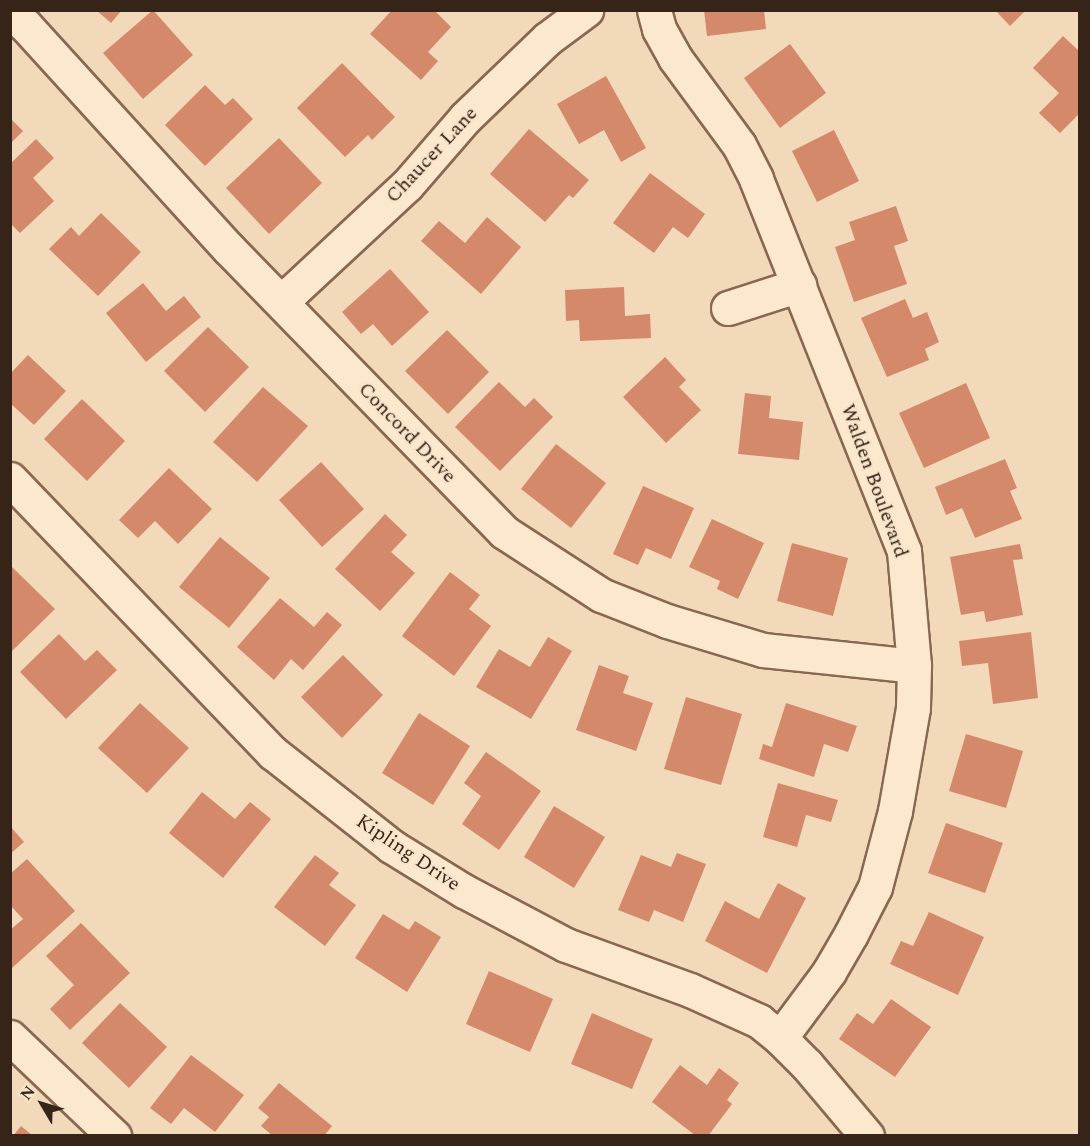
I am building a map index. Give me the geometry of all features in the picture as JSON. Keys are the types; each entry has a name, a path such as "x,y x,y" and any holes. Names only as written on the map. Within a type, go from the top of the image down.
{"street":[{"name":"Chaucer Lane","path":"281,302 407,185 465,118 547,39 586,10"},
{"name":"Walden Boulevard","path":"654,10 659,29 675,58 739,145 756,179 904,551 914,666 908,744 896,811 875,887 829,972 780,1038"},
{"name":"Concord Drive","path":"10,13 24,25 281,302 504,532 602,595 667,621 764,650 914,666"},
{"path":"728,308 799,285"},
{"name":"Kipling Drive","path":"10,479 273,753 391,846 464,891 566,945 690,990 759,1021 780,1038 867,1136"},
{"path":"10,1037 114,1136"}],"building":[{"path":"96,10 122,10 111,23"},
{"path":"153,10 193,55 143,99 103,53"},
{"path":"392,10 434,10 451,27 428,52 438,61 421,80 370,34"},
{"path":"704,10 764,10 766,29 707,36"},
{"path":"995,10 1026,10 1010,26"},
{"path":"1063,36 1080,52 1080,113 1060,133 1039,113 1059,93 1033,68"},
{"path":"790,44 826,93 780,128 744,78"},
{"path":"342,63 395,117 372,140 368,135 345,157 297,108"},
{"path":"606,76 646,148 621,162 604,130 579,144 557,104"},
{"path":"205,85 225,105 233,98 253,119 205,166 165,125"},
{"path":"10,118 23,131 10,144"},
{"path":"529,129 589,180 573,198 569,195 545,222 490,174"},
{"path":"834,130 859,181 817,202 792,151"},
{"path":"279,138 322,183 269,234 226,188"},
{"path":"36,139 54,158 33,178 54,201 20,233 10,223 10,164"},
{"path":"650,173 705,214 688,238 673,227 654,253 613,223"},
{"path":"896,206 908,241 894,246 907,284 854,302 835,247 855,240 849,222"},
{"path":"101,213 141,252 98,296 49,249 71,227 79,236"},
{"path":"487,217 521,247 481,294 421,241 439,221 465,243"},
{"path":"390,269 429,312 392,346 373,324 361,334 342,312"},
{"path":"143,283 166,311 184,296 201,317 146,362 106,313"},
{"path":"624,287 625,316 650,314 651,338 580,341 579,320 566,321 565,290"},
{"path":"905,299 913,318 927,312 939,342 925,349 929,360 887,377 861,318"},
{"path":"208,327 249,367 205,412 164,371"},
{"path":"447,330 489,372 448,414 405,371"},
{"path":"28,355 66,391 34,425 10,403 10,374"},
{"path":"665,357 686,380 679,387 701,410 666,443 623,397"},
{"path":"499,382 525,407 534,398 553,417 500,471 455,427"},
{"path":"966,383 990,438 924,468 899,413"},
{"path":"263,387 308,426 257,482 213,442"},
{"path":"745,393 771,396 769,418 803,422 799,460 738,454"},
{"path":"82,399 125,441 87,481 44,439"},
{"path":"556,444 606,483 571,528 521,489"},
{"path":"1005,459 1017,488 1010,491 1022,519 975,538 962,508 946,515 935,487"},
{"path":"321,462 364,509 322,547 279,500"},
{"path":"169,468 212,509 178,544 155,521 138,538 119,520"},
{"path":"643,486 694,508 671,559 646,548 638,565 613,554"},
{"path":"385,514 407,535 391,552 415,573 380,611 335,569"},
{"path":"712,519 764,543 738,599 717,589 720,581 689,567"},
{"path":"220,537 270,578 229,628 179,587"},
{"path":"792,543 848,558 833,616 777,601"},
{"path":"1020,544 1023,559 1013,560 1023,615 986,622 984,611 961,615 950,557"},
{"path":"10,565 55,609 10,653"},
{"path":"450,572 480,595 469,609 491,626 454,676 402,636"},
{"path":"280,598 314,627 327,612 342,625 303,670 291,659 274,680 237,647"},
{"path":"1031,632 1038,698 993,704 988,663 962,666 959,641"},
{"path":"59,634 85,661 97,650 117,670 66,719 20,672"},
{"path":"548,637 572,651 531,719 476,687 499,649 530,667"},
{"path":"343,655 383,695 342,738 301,697"},
{"path":"599,665 629,676 623,693 653,703 636,751 576,730"},
{"path":"686,697 742,714 721,785 664,769"},
{"path":"140,703 189,748 147,793 98,748"},
{"path":"786,703 857,726 848,752 824,744 814,777 759,759 763,744 772,747"},
{"path":"419,713 470,746 433,805 382,773"},
{"path":"966,734 1023,751 1006,808 949,791"},
{"path":"486,752 541,791 499,850 462,824 481,796 464,783"},
{"path":"778,783 838,800 831,822 806,815 797,847 763,837"},
{"path":"202,792 235,819 250,802 271,819 223,878 169,833"},
{"path":"554,806 605,837 574,888 524,857"},
{"path":"946,823 1003,843 985,893 928,873"},
{"path":"10,826 24,842 10,854"},
{"path":"677,853 706,864 683,922 654,910 649,922 618,910 641,855 671,867"},
{"path":"315,855 339,873 329,885 356,905 325,946 274,907"},
{"path":"27,859 75,911 12,968 10,930 23,919 10,905 10,874"},
{"path":"778,883 806,898 767,973 705,941 725,901 759,919"},
{"path":"929,912 984,937 958,995 890,964 901,941 913,946"},
{"path":"383,914 409,930 415,921 441,937 407,992 355,958"},
{"path":"81,923 130,973 70,1030 50,1009 74,985 46,956"},
{"path":"489,971 553,999 530,1052 466,1024"},
{"path":"891,999 931,1027 895,1077 839,1039 857,1013 873,1024"},
{"path":"120,1003 167,1047 129,1088 82,1043"},
{"path":"592,1013 653,1039 632,1089 571,1064"},
{"path":"191,1055 244,1095 215,1132 184,1108 171,1124 150,1108"},
{"path":"680,1065 707,1085 719,1068 739,1083 727,1100 732,1104 708,1136 696,1136 652,1102"},
{"path":"279,1083 332,1126 324,1136 273,1136 261,1126 269,1117 258,1108"},
{"path":"21,1126 33,1136 13,1136"}]}
